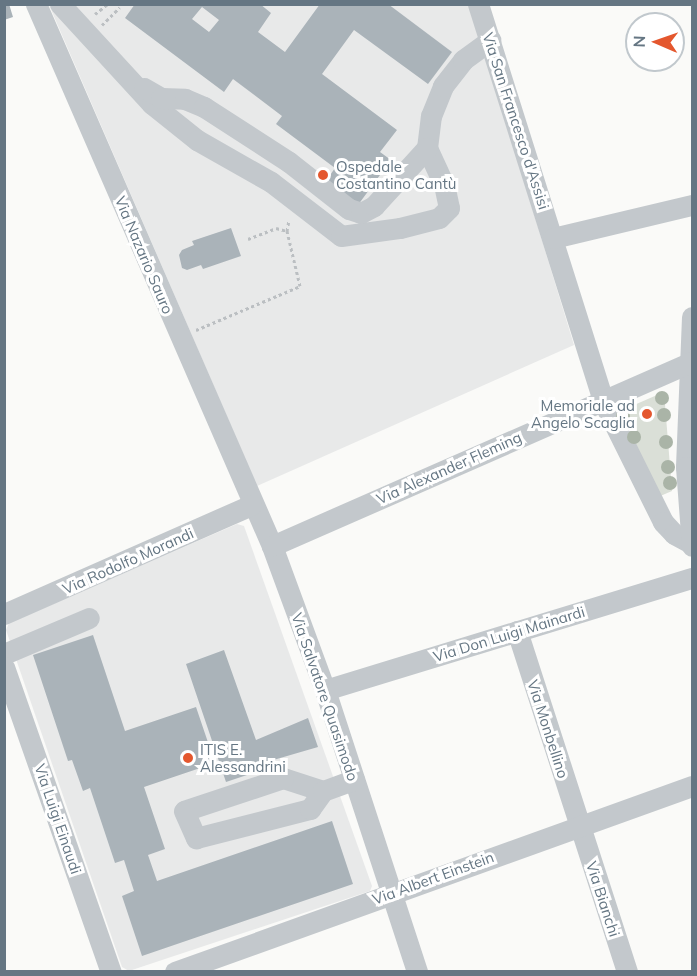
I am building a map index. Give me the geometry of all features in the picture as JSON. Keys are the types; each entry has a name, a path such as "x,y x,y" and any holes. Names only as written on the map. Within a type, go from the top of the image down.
{"street":[{"name":"Via Nazario Sauro","path":"36,4 251,505"},
{"path":"60,4 152,104 196,140 271,182 341,236 365,236 439,218 449,208 427,148 431,116 443,86 474,49 491,40"},
{"name":"Via San Francesco d'Assisi","path":"478,4 554,238 603,401 663,522 674,534 692,544"},
{"path":"133,82 161,98 185,99 204,107 361,213 374,206 427,148"},
{"path":"554,238 693,205"},
{"path":"692,544 686,467 693,317"},
{"name":"Via Alexander Fleming","path":"272,546 690,363"},
{"name":"Via Salvatore Quasimodo","path":"251,505 272,546 325,690 417,972"},
{"name":"Via Rodolfo Morandi","path":"4,614 251,505"},
{"name":"Via Don Luigi Mainardi","path":"325,690 693,578"},
{"path":"4,654 89,618"},
{"name":"Via Monbellino","path":"517,631 579,826"},
{"name":"Via Luigi Einaudi","path":"4,668 111,972"},
{"path":"323,792 283,778 184,811 196,838 310,808 323,792 354,780"},
{"name":"Via Albert Einstein","path":"175,972 693,786"},
{"name":"Via Bianchi","path":"579,826 627,972"}],"path":[{"path":"87,32 103,24 120,7"},
{"path":"179,338 300,286 287,231 297,204"},
{"path":"248,239 276,228 287,231"}],"shaded area":[{"name":"Ospedale Costantino Cantù","path":"49,5 470,5 574,345 257,486"},
{"path":"664,392 672,491 658,497 618,412"},
{"name":"ITIS E. Alessandrini","path":"237,524 244,526 372,886 370,891 129,971 122,967 6,630 9,623"}],"building":[{"path":"4,4 9,4 13,17 4,20"},
{"path":"135,4 260,4 271,13 258,32 285,52 320,4 388,4 452,52 428,84 354,30 322,74 397,130 380,152 391,160 358,205 326,181 335,168 276,124 282,116 233,79 224,92 125,18","holes":["202,7 219,20 209,32 192,19"]},
{"path":"231,228 241,256 203,269 201,265 187,270 182,268 179,255 182,250 194,245 192,241"},
{"path":"93,635 125,731 196,707 215,763 144,787 165,849 148,855 157,881 332,821 353,884 142,956 122,896 134,891 124,860 115,863 90,788 83,791 72,760 68,761 33,655"},
{"path":"224,650 256,740 308,718 318,747 263,763 265,769 226,782 186,664"}],"place":[{"name":"Ospedale Costantino Cantù","path":"323,175"},
{"name":"Memoriale ad Angelo Scaglia","path":"647,414"},
{"name":"ITIS E. Alessandrini","path":"188,758"}]}
